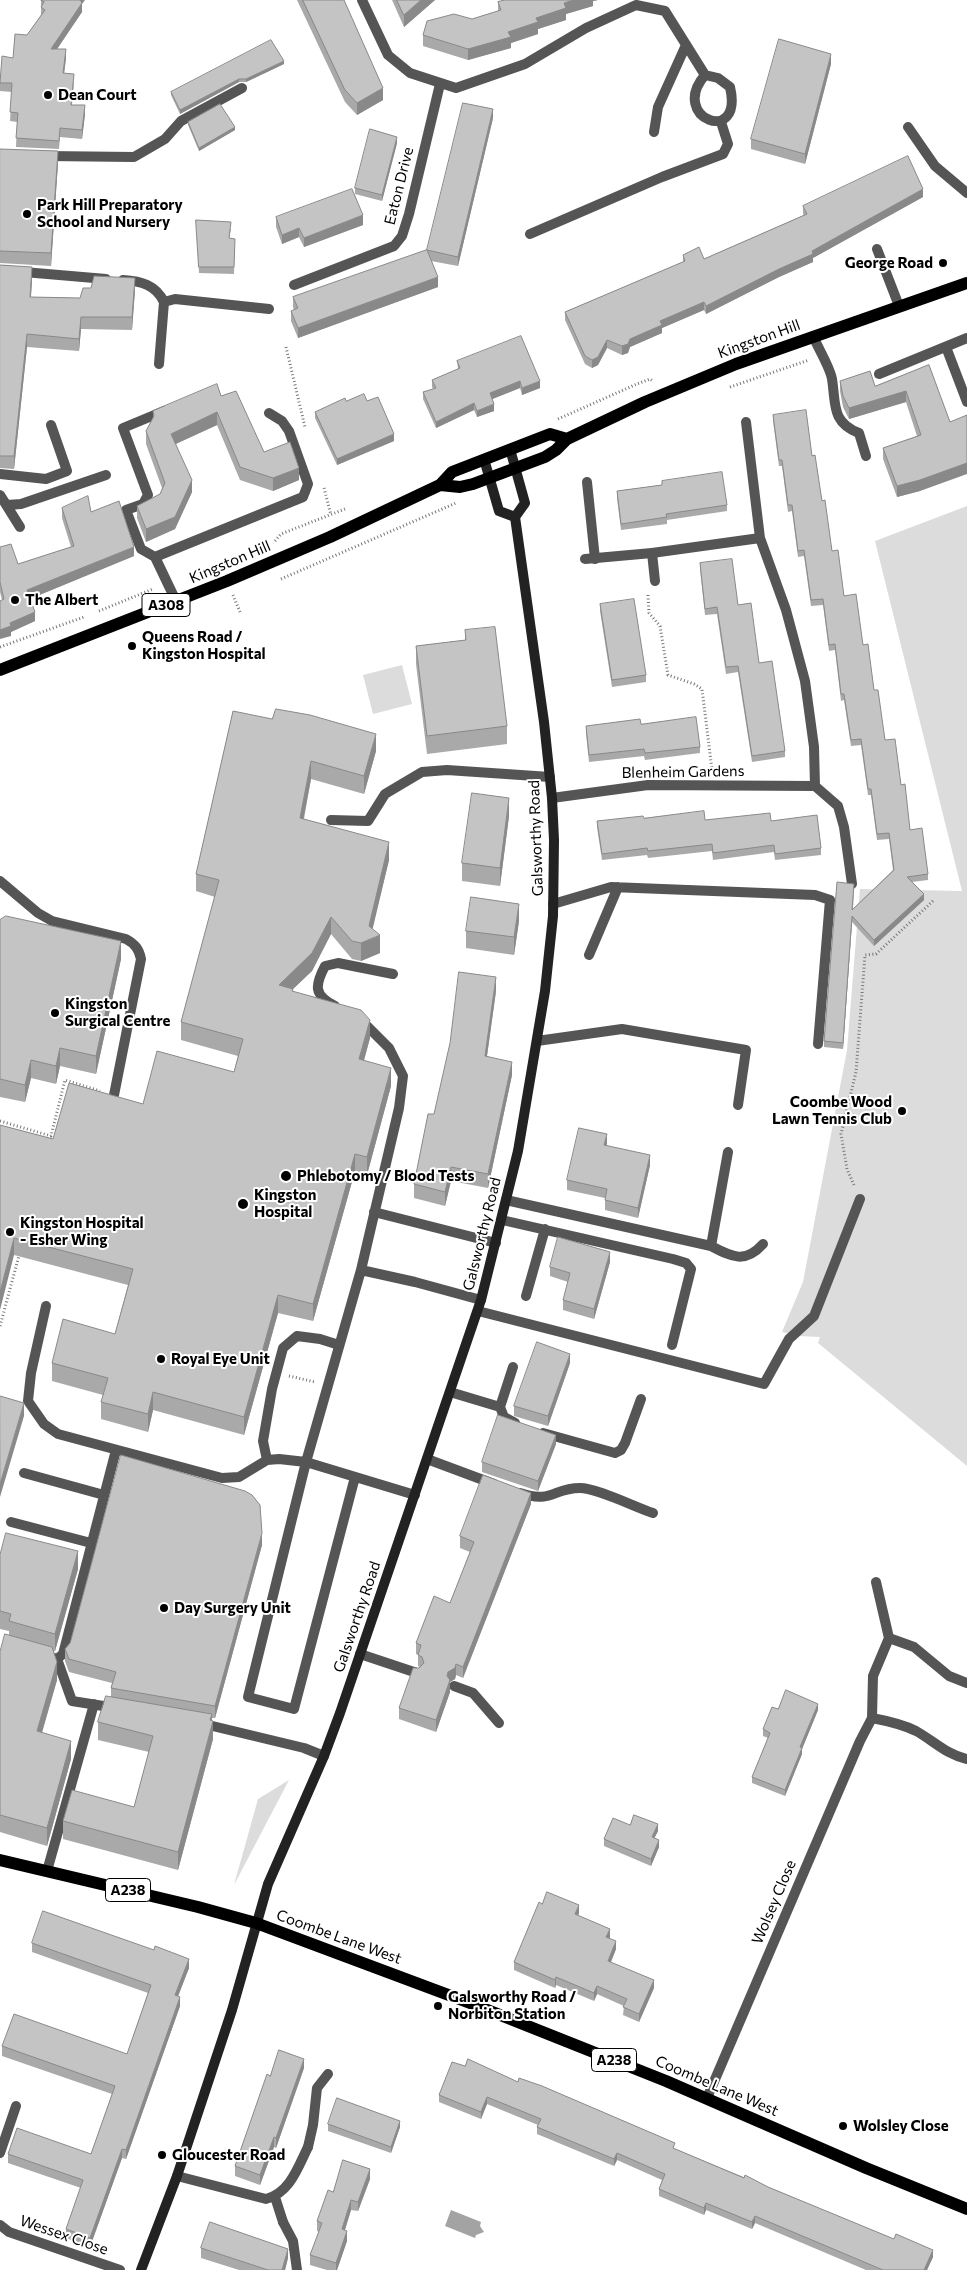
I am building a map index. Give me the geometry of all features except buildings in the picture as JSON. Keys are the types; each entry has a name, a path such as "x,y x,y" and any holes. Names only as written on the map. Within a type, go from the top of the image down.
{"main road":[{"name":"Kingston Hill","path":"440,485 460,487 545,457 556,450 567,439 717,372 967,283"},
{"name":"Kingston Hill","path":"0,670 176,602 330,537 440,485 452,472 550,434 567,439"},
{"name":"A238","path":"0,1860 256,1923"},
{"name":"Coombe Lane West","path":"256,1923 558,2037 707,2098 866,2168 967,2209"}],"street":[{"path":"362,0 388,55 410,73 456,88 525,64 586,28 636,5 666,11 705,75 718,78 730,87 733,99 732,109 727,118 721,122 710,122 701,116 696,107 694,96 698,84 705,75"},
{"path":"654,132 658,107 686,45"},
{"name":"Eaton Drive","path":"294,285 394,246 398,241 409,214 440,84"},
{"path":"32,156 134,157 165,138 182,122 242,88"},
{"path":"530,234 662,177 723,154 728,144 721,122"},
{"path":"908,127 935,166 967,193"},
{"path":"877,249 899,306"},
{"path":"0,270 131,281 146,284 160,292 164,302 159,364"},
{"path":"164,302 175,299 269,309"},
{"path":"814,336 832,378 832,395 838,415 846,428 859,433 866,456"},
{"path":"879,374 967,338"},
{"path":"946,347 967,402"},
{"path":"176,406 123,428 148,495 143,504 126,510 141,549 155,557 176,602"},
{"path":"155,557 303,497 308,484 289,431 282,421 269,413"},
{"path":"746,422 760,538 786,610 805,681 814,747 815,786 838,806 844,827 852,884"},
{"path":"0,474 46,479 67,471 52,424"},
{"name":"Galsworthy Road","path":"256,1923 268,1884 324,1756 482,1300 518,1151 537,1041 545,990 553,904 554,840 552,798 544,722 515,517 525,503 517,467 510,449"},
{"path":"484,459 499,511 515,517"},
{"path":"7,505 20,504 106,475"},
{"path":"587,482 590,559 652,553 760,538"},
{"path":"0,495 20,527"},
{"path":"652,553 655,581"},
{"path":"331,820 368,821 384,794 422,772 447,770 550,777"},
{"name":"Blenheim Gardens","path":"552,798 648,785 815,786"},
{"path":"0,881 38,914 52,921 126,939 134,943 139,951 141,959 114,1095"},
{"path":"553,904 584,893 618,887 815,895 830,900 818,1044"},
{"path":"589,955 618,887"},
{"path":"355,1477 294,1709 248,1697 306,1462 361,1270 399,1108 402,1076 389,1048 365,1022 327,1002 318,993 317,985 325,966 338,964 393,974"},
{"path":"537,1041 622,1029 746,1050 738,1106"},
{"path":"711,1246 728,1152"},
{"path":"478,1311 764,1384 789,1339 814,1316 860,1199"},
{"path":"506,1200 711,1246 729,1256 744,1258 763,1244"},
{"path":"374,1212 496,1242"},
{"path":"502,1220 686,1263 690,1269 672,1345"},
{"path":"526,1296 545,1230"},
{"path":"361,1270 482,1300"},
{"path":"46,1306 31,1373 28,1401 44,1424 58,1434 222,1478 239,1477 267,1460 306,1462 415,1495"},
{"path":"267,1460 263,1441 276,1373 283,1348 297,1336 320,1339 339,1345"},
{"path":"513,1367 500,1407 504,1416 510,1422 615,1453 625,1444 641,1399"},
{"path":"450,1392 500,1407"},
{"path":"38,1653 57,1658 63,1654 116,1450"},
{"path":"427,1459 534,1498 543,1498 582,1488 653,1513"},
{"path":"24,1473 104,1496"},
{"path":"11,1522 91,1544"},
{"path":"876,1582 889,1638 914,1647 949,1676 967,1683"},
{"name":"Wolsey Close","path":"707,2098 856,1750 872,1718 873,1676 889,1638"},
{"path":"360,1654 417,1673"},
{"path":"57,1658 72,1701 130,1711"},
{"path":"454,1686 473,1693 499,1724"},
{"path":"47,1871 94,1704"},
{"path":"872,1718 895,1722 916,1732 953,1755 967,1759"},
{"path":"186,1720 304,1748 324,1756"},
{"path":"141,2270 177,2176 232,2010 256,1923"},
{"path":"177,2176 266,2199 275,2197 294,2178 308,2147 313,2125 317,2088 328,2074"},
{"path":"0,2152 16,2106"},
{"path":"275,2197 283,2222 293,2241 297,2270"},
{"name":"Wessex Close","path":"0,2225 9,2232 120,2270"}],"path":[{"path":"286,347 306,428"},
{"path":"728,387 822,356"},
{"path":"552,422 650,379"},
{"path":"322,481 331,515"},
{"name":"Kingston Hill","path":"279,535 352,506"},
{"path":"655,581 647,590 649,613 660,626 668,675 694,684 702,689 714,786"},
{"path":"0,647 94,613 150,589"},
{"path":"860,1199 847,1169 840,1134 856,1072 865,955 876,954 934,900"},
{"path":"49,1146 66,1080 114,1095"},
{"path":"0,1121 51,1136"},
{"path":"0,1326 20,1250"},
{"path":"276,1373 327,1385"}],"shaded area":[{"path":"967,506 967,1466 818,1343 820,1337 799,1336 782,1332 803,1282 847,1050 860,889 962,891 875,541"},
{"path":"402,665 412,704 373,714 363,675"},
{"path":"289,1780 234,1885 258,1799"},
{"path":"451,2210 481,2222 480,2226 484,2232 476,2235 475,2238 445,2226"}],"place":[{"name":"Dean Court","path":"48,95"},
{"name":"Park Hill Preparatory School and Nursery","path":"27,214"},
{"name":"George Road","path":"943,263"},
{"name":"The Albert","path":"15,600"},
{"name":"Queens Road / Kingston Hospital","path":"132,646"},
{"name":"Kingston Surgical Centre","path":"55,1013"},
{"name":"Coombe Wood Lawn Tennis Club","path":"902,1111"},
{"name":"Phlebotomy / Blood Tests","path":"286,1176"},
{"name":"Kingston Hospital","path":"243,1204"},
{"name":"Kingston Hospital - Esher Wing","path":"10,1232"},
{"name":"Royal Eye Unit","path":"161,1359"},
{"name":"Day Surgery Unit","path":"164,1608"},
{"name":"Galsworthy Road / Norbiton Station","path":"438,2006"},
{"name":"Wolsley Close","path":"843,2126"},
{"name":"Gloucester Road","path":"162,2155"}]}
